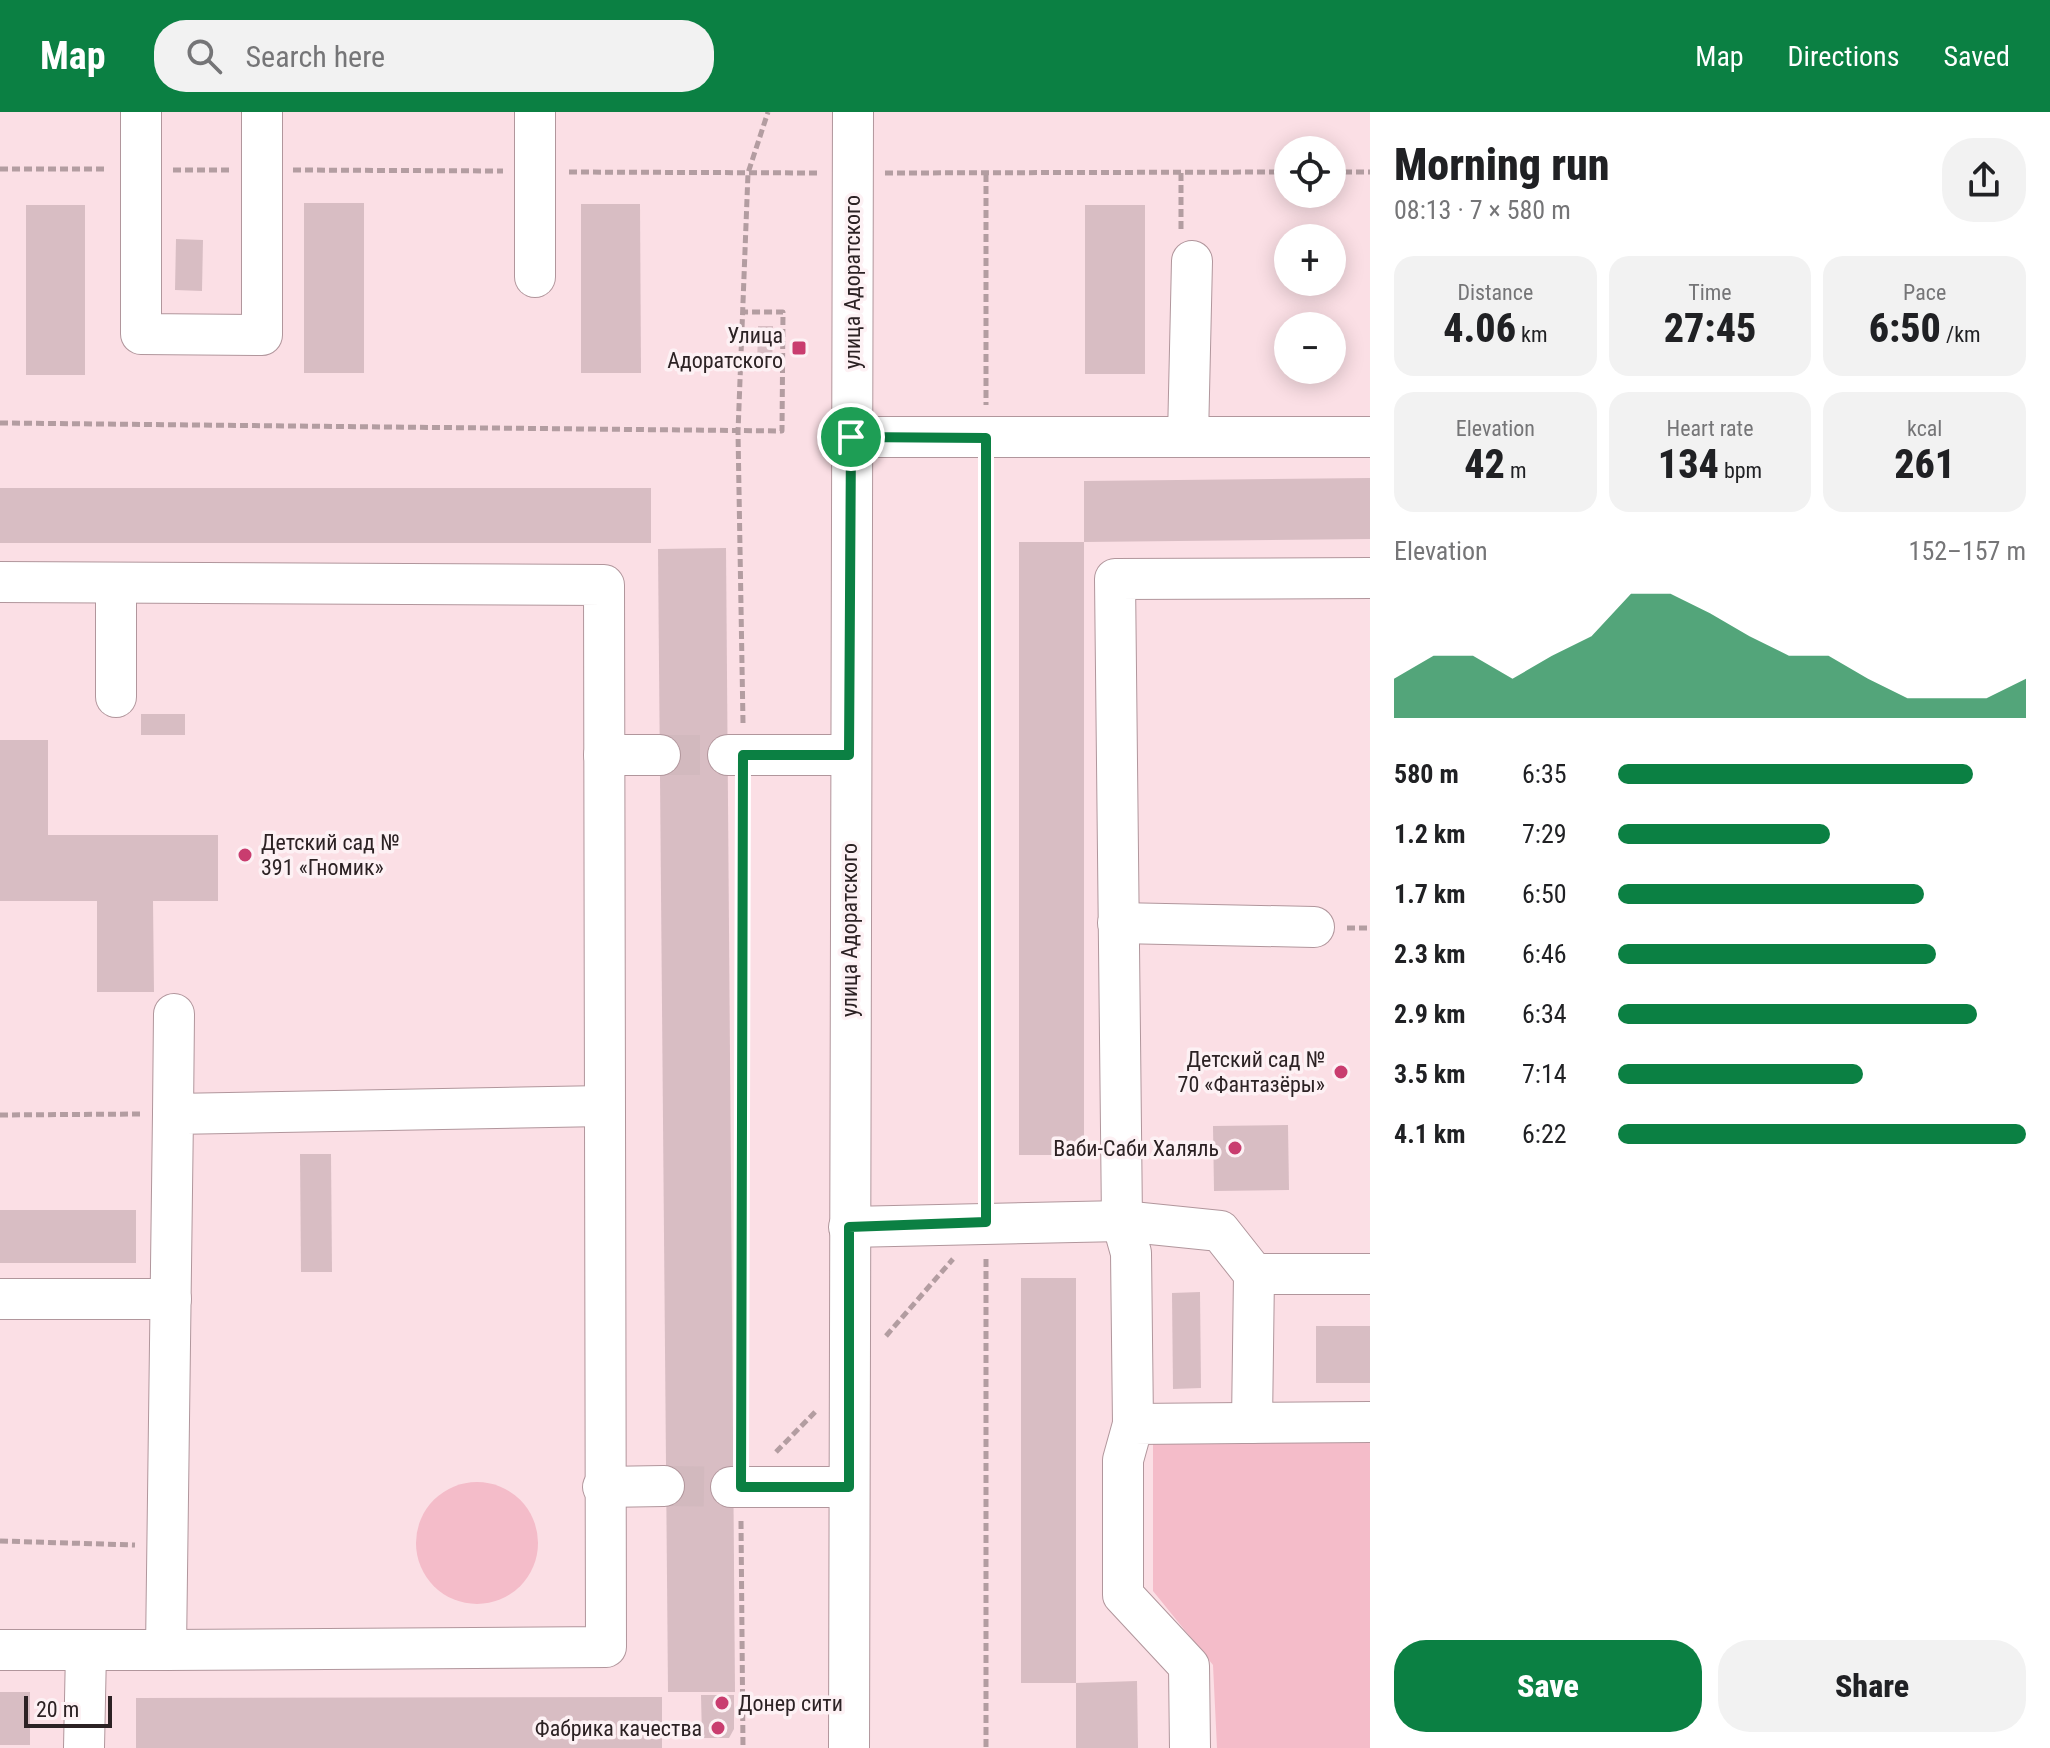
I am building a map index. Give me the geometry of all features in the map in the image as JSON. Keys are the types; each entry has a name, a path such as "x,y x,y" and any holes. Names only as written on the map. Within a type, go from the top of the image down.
{"street":[{"path":"141,112 141,334 247,335 262,335 262,112"},
{"path":"535,112 535,277"},
{"name":"улица Адоратского","path":"849,1748 849,755 853,112"},
{"path":"1188,437 1192,261"},
{"path":"851,437 1370,437"},
{"path":"1190,1748 1189,1666 1123,1595 1123,1460 1133,1424 1131,1253 1122,1221 1115,579 1370,578"},
{"path":"0,582 604,585 603,1487 606,1647 0,1650"},
{"path":"116,583 116,697"},
{"path":"604,755 660,755"},
{"path":"735,755 849,755"},
{"path":"1118,923 1314,927"},
{"path":"166,1650 174,1014"},
{"path":"173,1114 604,1106"},
{"path":"849,1227 1122,1221 1220,1231 1254,1274 1252,1423"},
{"path":"1254,1274 1370,1274"},
{"path":"0,1299 171,1299"},
{"path":"1133,1424 1370,1422"},
{"path":"603,1487 664,1486"},
{"path":"736,1487 849,1487"},
{"path":"84,1748 86,1651"}],"path":[{"path":"743,1748 736,1487 738,432 748,173 768,112"},
{"path":"0,169 986,174 1274,172"},
{"path":"1346,172 1370,172"},
{"path":"1181,173 1181,249 1192,261"},
{"path":"986,174 986,1748"},
{"path":"0,423 782,431 783,312 744,312"},
{"path":"0,1115 173,1114"},
{"path":"0,1541 167,1545"}],"shaded area":[{"path":"1370,1439 1370,1748 1217,1748 1213,1665 1153,1591 1153,1442"},
{"path":"477,1482 500,1487 520,1500 533,1520 538,1543 533,1566 520,1586 500,1599 477,1604 454,1599 434,1586 421,1566 416,1543 421,1520 434,1500 454,1487"}],"building":[{"path":"304,203 364,203 364,373 304,373"},
{"path":"581,204 640,204 641,373 581,373"},
{"path":"26,205 85,205 85,375 26,375"},
{"path":"1085,205 1145,205 1145,374 1085,374"},
{"path":"176,239 203,240 202,291 175,290"},
{"path":"758,326 773,326 772,369 757,369"},
{"path":"1370,478 1370,539 1084,542 1084,481"},
{"path":"0,488 651,488 651,543 0,543"},
{"path":"1019,542 1084,542 1084,1155 1019,1155"},
{"path":"726,548 735,1692 668,1692 658,549"},
{"path":"141,714 185,714 185,735 141,735"},
{"path":"0,740 48,740 48,835 218,835 218,901 153,901 154,992 97,992 97,901 0,901"},
{"path":"1288,1125 1289,1190 1214,1191 1213,1126"},
{"path":"300,1154 331,1154 332,1272 301,1272"},
{"path":"0,1210 136,1210 136,1263 0,1263"},
{"path":"1021,1278 1076,1278 1076,1683 1021,1683"},
{"path":"1200,1292 1201,1388 1173,1389 1172,1293"},
{"path":"1316,1326 1370,1326 1370,1383 1316,1383"},
{"path":"1137,1681 1138,1748 1076,1748 1076,1683"},
{"path":"0,1692 30,1692 30,1745 0,1745"},
{"path":"701,1695 734,1695 734,1729 729,1738 702,1738"},
{"path":"662,1697 662,1748 136,1748 136,1698"}],"tunnel":[{"path":"660,755 728,755"},
{"path":"664,1486 731,1487"}],"place":[{"name":"Улица Адоратского","path":"799,348"},
{"name":"Детский сад № 391 «Гномик»","path":"245,855"},
{"name":"Детский сад № 70 «Фантазёры»","path":"1341,1072"},
{"name":"Ваби-Саби Халяль","path":"1235,1148"},
{"name":"Донер сити","path":"722,1703"},
{"name":"Фабрика качества","path":"718,1728"}],"route":[{"path":"851,437 986,438 986,1222 849,1227 849,1487 741,1487 743,755 849,755 851,437"}]}
